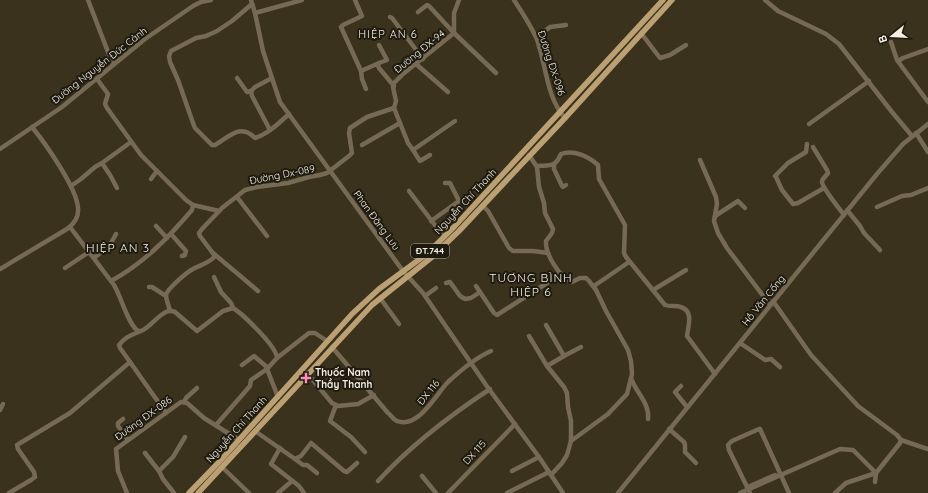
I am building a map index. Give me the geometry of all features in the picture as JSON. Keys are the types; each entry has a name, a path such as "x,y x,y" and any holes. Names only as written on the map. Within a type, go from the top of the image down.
{"main road":[{"name":"Nguyễn Chí Thanh","path":"189,493 367,299 428,253 444,237 664,0"},
{"name":"Nguyễn Chí Thanh","path":"198,493 332,347 380,298 432,257 483,206 672,0"},
{"path":"478,201 483,206"},
{"path":"278,397 283,401"}],"street":[{"path":"88,0 113,65"},
{"name":"Đường Nguyễn Đức Cảnh","path":"0,149 62,106 145,39 193,6 211,0"},
{"path":"256,13 302,0"},
{"path":"355,0 362,16 341,27 361,71 366,89"},
{"name":"Đường ĐX-94","path":"394,108 396,101 394,83 454,33 454,13 459,0"},
{"name":"Đường ĐX-096","path":"514,0 530,26 539,47 554,100 559,112"},
{"path":"765,0 778,11 811,26 832,38 847,53 892,112 914,134 928,152"},
{"path":"251,2 232,21 222,28 206,36 196,38 171,51 169,56 170,62 195,128 212,145 215,145 239,130 247,131 255,138 270,130 289,114"},
{"name":"Phan Đăng Lưu","path":"251,2 256,13 263,51 280,102 404,271 425,296 563,493"},
{"path":"418,12 427,5 429,6 454,33 496,73"},
{"path":"390,17 423,59"},
{"path":"539,47 545,31 550,27 566,25"},
{"path":"641,33 660,58 670,55 686,45"},
{"path":"891,42 898,61 928,102"},
{"path":"361,71 387,60 379,45"},
{"path":"898,61 928,49"},
{"path":"380,63 378,65 379,68 394,86"},
{"path":"416,64 448,92"},
{"path":"237,78 247,92 272,78"},
{"path":"97,79 108,91 109,96 105,104 141,155 186,200 193,205 219,211"},
{"path":"808,124 869,81"},
{"path":"251,91 252,96 270,130"},
{"path":"330,170 352,153 348,133 350,128 367,117 394,108 408,144 420,161 430,155"},
{"path":"559,112 565,118"},
{"path":"413,150 455,121"},
{"path":"362,145 400,123"},
{"name":"Hồ Văn Cống","path":"618,493 877,174 914,134 928,124"},
{"path":"0,269 70,227 76,221 78,204 65,173 43,140 32,127"},
{"path":"71,186 95,167 102,164 132,142"},
{"path":"807,144 806,152 788,163 775,176 782,190 793,204 798,203 824,188"},
{"path":"813,147 827,170 827,175 822,181 824,188 844,215"},
{"path":"537,166 554,165 559,161 561,154 564,153 580,154 598,165 599,179 625,225 624,253 629,262 665,305 670,307 682,307 686,312 690,319 687,336 715,374"},
{"path":"529,155 537,166 540,179 539,187 545,212 553,229 546,243 548,253 561,274 567,280 572,282 580,278 586,278 594,286 628,350 631,361 632,374 627,394 608,414 571,441"},
{"path":"700,160 716,197 717,204 714,221 718,233 724,243 811,355 858,406 897,435 901,440 928,449"},
{"path":"102,164 117,188"},
{"path":"554,165 562,186 563,187 566,185"},
{"name":"Đường Dx-089","path":"213,253 199,233 219,211 236,197 249,189 288,183 320,175 330,170"},
{"path":"151,179 157,171"},
{"path":"431,221 459,201 450,183 445,183"},
{"path":"877,207 902,196 912,195 928,188"},
{"path":"408,191 444,237"},
{"path":"236,197 267,236"},
{"path":"715,216 738,201 744,208"},
{"path":"111,281 129,271 169,236 192,210 193,205"},
{"path":"483,206 488,211 509,248 513,251 548,253"},
{"path":"848,210 864,233 880,250"},
{"path":"156,226 186,251 185,255 182,256"},
{"path":"70,227 111,281 120,296 130,324 134,330 139,331"},
{"path":"94,258 110,245 116,234"},
{"path":"65,268 89,252"},
{"path":"213,253 258,291"},
{"path":"166,296 176,283 192,270 213,258 215,256 213,253"},
{"path":"594,286 629,262"},
{"path":"653,290 686,270"},
{"path":"476,286 494,314 497,315 561,274"},
{"path":"214,277 221,292 231,303 233,308 240,312 260,333 277,354 277,358"},
{"path":"446,283 450,282 460,296 465,299 471,298 480,292"},
{"path":"149,287 152,287 166,296 170,311"},
{"path":"425,296 436,288"},
{"path":"380,298 399,324"},
{"path":"166,413 119,345 132,334 143,330 165,312 174,312 197,331 223,311 233,308"},
{"path":"546,325 564,356"},
{"path":"216,425 250,386 251,380 267,369 277,358 283,355 299,340 312,332 315,332 327,341"},
{"path":"507,493 518,491 550,474 567,456 571,441 571,421 567,393 562,384 547,366 529,336"},
{"path":"740,343 765,360 771,359 780,367"},
{"name":"ĐX 116","path":"332,347 396,421 410,421 422,414 449,382 471,363 490,351"},
{"path":"547,366 581,347"},
{"path":"242,365 254,356 267,369 278,397"},
{"path":"9,493 35,477 34,472 17,445 70,413 130,362"},
{"path":"308,373 332,403 336,405 358,404 374,395"},
{"path":"631,378 634,387 648,408 648,419"},
{"path":"681,386 675,392 687,407"},
{"path":"184,402 186,398 197,388"},
{"path":"378,481 403,457 412,446 464,406 490,389"},
{"name":"Đường ĐX-086","path":"127,493 118,471 116,451 120,446 181,402 187,402 200,416 239,440"},
{"path":"0,410 3,404"},
{"path":"336,405 330,421 352,438 365,452"},
{"path":"123,419 118,423 118,426 128,440"},
{"name":"DX 115","path":"448,493 515,424"},
{"path":"669,429 684,442 685,452 696,463"},
{"path":"749,490 729,450 728,445 732,441 760,429 779,475 790,493"},
{"path":"255,431 303,465 307,465 317,473"},
{"path":"159,471 173,457 185,437"},
{"path":"875,482 876,474 901,440"},
{"path":"295,459 301,456 310,443 344,471 347,472 357,463"},
{"path":"280,448 271,464 292,480 304,493"},
{"path":"740,493 835,450 844,448 853,450 876,474"},
{"path":"145,453 174,493"},
{"path":"512,471 539,457"},
{"path":"222,467 249,493"},
{"path":"835,493 846,483 876,474"},
{"path":"422,476 436,493"},
{"path":"278,493 292,480"}],"place":[{"name":"Thuốc Nam Thầy Thanh","path":"306,378"}],"district":[{"name":"HIỆP AN 6","path":"388,34"},
{"name":"HIỆP AN 3","path":"118,248"},
{"name":"TƯƠNG BÌNH HIỆP 6","path":"531,285"}]}
